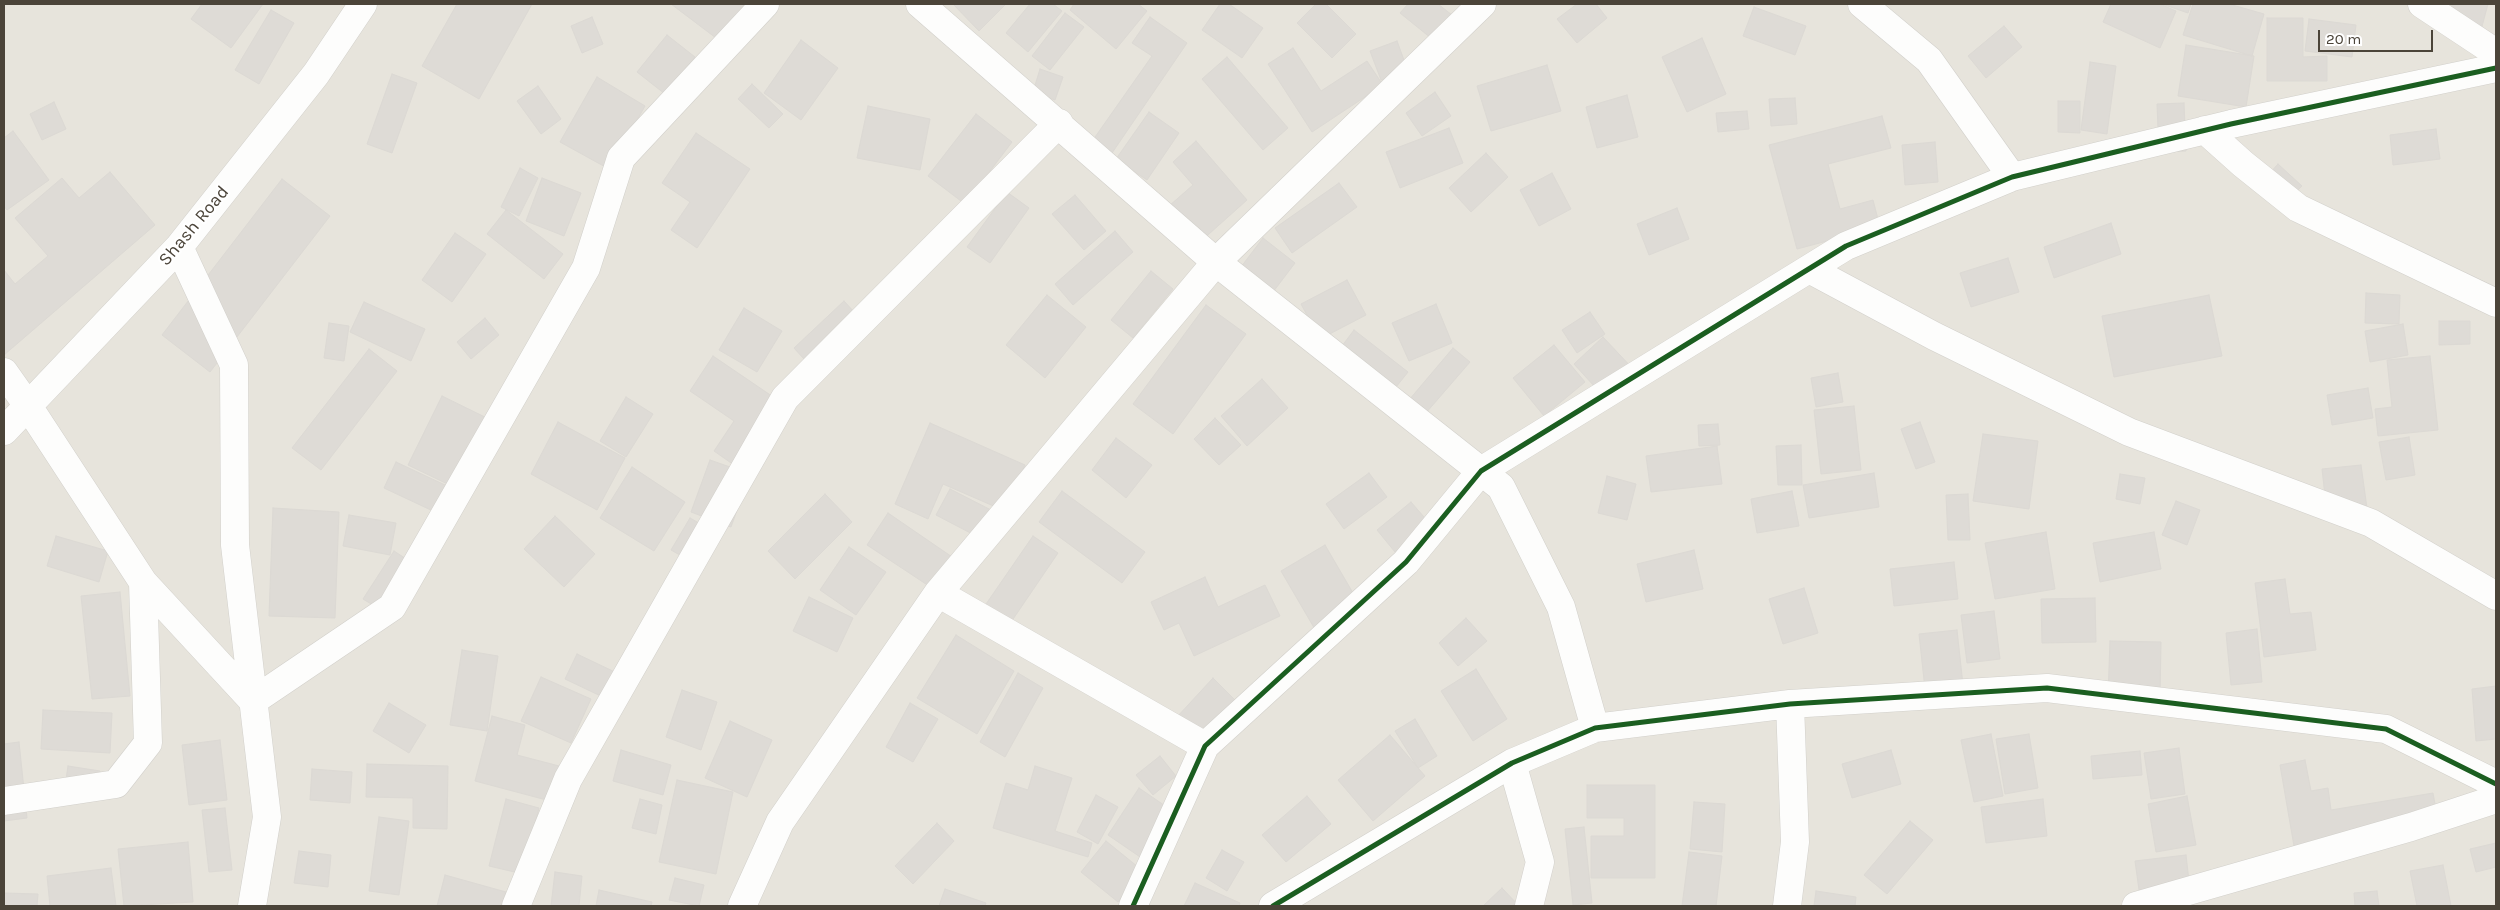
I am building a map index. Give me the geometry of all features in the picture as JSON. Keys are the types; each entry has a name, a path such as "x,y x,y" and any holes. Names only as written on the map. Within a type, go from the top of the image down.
{"street":[{"name":"Shash Road","path":"4,431 179,247 316,74 363,4"},
{"path":"253,701 392,606 586,268 621,158 765,4"},
{"path":"920,4 1216,262 1482,470 1501,487 1561,607 1595,728"},
{"path":"742,906 780,822 938,593 1216,262 1482,4"},
{"path":"1862,4 1929,60 2012,177"},
{"path":"2422,4 2496,54"},
{"path":"1133,906 1205,746 1406,562 1482,470 1808,269 1846,246 2012,177 2205,130 2496,68"},
{"path":"516,906 568,779 785,398 1059,124"},
{"path":"2205,130 2242,164 2298,208 2496,303"},
{"path":"179,247 234,365 235,545 267,817 252,906"},
{"path":"1808,269 1934,336 2129,432 2371,523 2496,596"},
{"path":"4,372 143,582 253,701"},
{"path":"4,801 116,784 148,743 143,582"},
{"path":"938,593 1205,746"},
{"path":"1273,906 1512,763 1595,728 1790,704 2047,688 2386,729 2496,784"},
{"path":"1787,906 1795,842 1790,704"},
{"path":"1512,763 1540,862 1530,906"},
{"path":"2136,906 2411,827 2496,799"}],"shaded area":[{"path":"4,4 2496,4 2496,906 4,906"}],"building":[{"path":"202,4 263,4 231,48 191,19"},
{"path":"457,4 532,4 479,99 422,66"},
{"path":"671,4 748,4 720,41"},
{"path":"953,4 1006,4 979,31"},
{"path":"1030,4 1053,4 1062,11 1028,52 1006,33"},
{"path":"1074,4 1138,4 1147,11 1116,49 1070,10"},
{"path":"1220,4 1229,4 1263,28 1242,58 1202,30"},
{"path":"1316,4 1326,4 1356,34 1332,58 1297,23"},
{"path":"1408,4 1438,4 1466,26 1447,51 1400,13"},
{"path":"1577,4 1596,4 1607,18 1577,43 1557,19"},
{"path":"2111,4 2160,4 2176,11 2160,48 2103,22"},
{"path":"2162,4 2191,4 2188,13"},
{"path":"2193,4 2229,4 2264,14 2252,56 2183,35"},
{"path":"2452,4 2488,4 2481,30 2448,22"},
{"path":"1754,7 1806,26 1795,55 1743,36"},
{"path":"271,10 294,23 259,84 235,70"},
{"path":"1065,13 1084,27 1050,70 1032,56"},
{"path":"592,17 603,44 582,53 571,26"},
{"path":"1150,17 1187,43 1112,153 1093,140 1152,56 1132,43"},
{"path":"2267,18 2303,18 2303,57 2327,56 2327,81 2267,81"},
{"path":"2309,19 2356,25 2352,57 2305,51"},
{"path":"2004,26 2022,47 1986,78 1968,56"},
{"path":"667,35 695,57 665,94 637,72"},
{"path":"1702,38 1726,94 1687,112 1662,57"},
{"path":"801,40 838,68 801,120 764,93"},
{"path":"1397,41 1408,71 1381,80 1370,51"},
{"path":"2186,45 2254,56 2246,107 2178,96"},
{"path":"1293,48 1321,91 1367,61 1383,85 1312,132 1268,64"},
{"path":"1227,57 1288,128 1263,150 1202,79"},
{"path":"2090,62 2116,66 2107,134 2081,130"},
{"path":"1547,65 1561,111 1491,131 1477,86"},
{"path":"1040,69 1063,77 1055,100 1033,92"},
{"path":"392,74 417,83 392,153 367,144"},
{"path":"597,77 645,106 609,169 560,142"},
{"path":"752,84 783,114 769,128 738,99"},
{"path":"538,86 561,119 541,134 517,101"},
{"path":"1435,92 1451,116 1422,136 1406,113"},
{"path":"1627,95 1638,137 1597,148 1586,107"},
{"path":"1795,98 1797,124 1771,126 1769,99"},
{"path":"2058,101 2080,101 2080,133 2058,132"},
{"path":"54,102 66,129 42,140 30,114"},
{"path":"2184,103 2186,151 2159,152 2157,104"},
{"path":"868,106 930,119 920,170 857,158"},
{"path":"1747,111 1749,129 1718,132 1716,113"},
{"path":"1149,112 1179,133 1147,180 1116,159"},
{"path":"976,114 1012,142 965,204 928,176"},
{"path":"1882,116 1891,148 1828,164 1840,209 1873,200 1880,227 1797,249 1769,145"},
{"path":"1449,128 1463,163 1400,188 1386,152"},
{"path":"2436,129 2440,159 2393,165 2390,135"},
{"path":"13,131 49,180 7,210 4,206 4,138"},
{"path":"696,133 750,169 697,248 671,230 690,202 662,183"},
{"path":"1196,141 1247,200 1200,242 1169,206 1193,185 1173,162"},
{"path":"1935,142 1938,182 1905,185 1902,145"},
{"path":"1486,153 1508,177 1471,212 1449,188"},
{"path":"2278,164 2302,186 2283,205 2261,183"},
{"path":"520,168 538,178 519,216 501,207"},
{"path":"110,172 155,225 4,355 4,270 15,284 48,256 15,218 62,178 79,198"},
{"path":"1552,173 1571,209 1539,226 1520,190"},
{"path":"542,178 581,193 564,236 526,221"},
{"path":"282,179 330,216 210,372 162,335"},
{"path":"1339,183 1357,207 1292,253 1275,228"},
{"path":"1007,192 1029,208 990,263 967,247"},
{"path":"1075,195 1106,231 1084,250 1052,214"},
{"path":"1677,208 1689,239 1649,255 1637,224"},
{"path":"506,210 563,254 544,279 487,234"},
{"path":"2111,223 2121,254 2054,278 2044,247"},
{"path":"1115,231 1133,252 1073,305 1055,284"},
{"path":"455,233 486,254 452,302 422,280"},
{"path":"1263,238 1295,263 1273,292 1241,267"},
{"path":"2008,258 2019,292 1971,307 1960,273"},
{"path":"1151,271 1173,289 1133,338 1111,320"},
{"path":"1347,280 1366,315 1320,339 1301,304"},
{"path":"2366,293 2400,295 2399,324 2365,323"},
{"path":"1047,295 1086,327 1045,378 1006,345"},
{"path":"2209,295 2222,356 2114,377 2102,316"},
{"path":"844,301 864,323 814,370 794,348"},
{"path":"364,302 425,329 411,361 350,332"},
{"path":"1436,304 1452,343 1409,361 1392,323"},
{"path":"1206,305 1246,334 1173,434 1133,404"},
{"path":"744,308 782,331 757,372 719,350"},
{"path":"1590,312 1605,334 1577,353 1562,330"},
{"path":"485,318 499,335 471,359 457,342"},
{"path":"2439,321 2470,321 2470,344 2439,345"},
{"path":"329,323 349,326 344,361 324,358"},
{"path":"2403,324 2408,355 2370,362 2365,331"},
{"path":"1354,330 1408,372 1392,392 1339,350"},
{"path":"1603,337 1634,370 1605,398 1574,364"},
{"path":"1554,345 1585,382 1544,416 1513,378"},
{"path":"1453,348 1470,362 1425,414 1409,400"},
{"path":"369,349 397,371 321,470 292,448"},
{"path":"713,356 788,407 744,472 714,451 734,421 690,391"},
{"path":"2430,356 2438,430 2378,436 2375,409 2392,407 2387,360"},
{"path":"1838,373 1843,402 1816,407 1811,378"},
{"path":"1262,379 1288,408 1247,446 1221,416"},
{"path":"2368,388 2373,418 2332,425 2327,395"},
{"path":"442,396 495,422 462,491 408,465"},
{"path":"626,397 653,414 626,457 600,441"},
{"path":"1854,406 1861,470 1821,474 1814,410"},
{"path":"1215,418 1241,445 1219,465 1194,439"},
{"path":"558,422 625,458 597,510 531,474"},
{"path":"1920,422 1935,462 1916,469 1901,429"},
{"path":"930,423 1025,465 1005,511 943,484 928,519 895,504"},
{"path":"1718,424 1720,445 1699,446 1698,425"},
{"path":"1983,434 2038,441 2029,509 1973,501"},
{"path":"2409,437 2415,475 2386,480 2379,442"},
{"path":"1116,438 1152,465 1126,498 1092,470"},
{"path":"1801,445 1802,485 1778,485 1776,446"},
{"path":"1717,446 1722,484 1651,492 1646,456"},
{"path":"710,460 750,474 731,527 691,512"},
{"path":"396,462 462,493 450,519 384,488"},
{"path":"2361,465 2367,508 2327,513 2322,469"},
{"path":"632,467 685,502 654,551 600,518"},
{"path":"1369,473 1387,497 1344,529 1326,504"},
{"path":"1874,473 1879,507 1809,518 1803,485"},
{"path":"2120,474 2145,478 2140,504 2116,499"},
{"path":"1607,476 1636,484 1627,520 1598,513"},
{"path":"950,489 995,512 980,538 936,515"},
{"path":"1062,491 1145,552 1122,583 1039,522"},
{"path":"1792,491 1799,526 1757,533 1751,499"},
{"path":"825,494 852,522 795,579 768,551"},
{"path":"1968,494 1970,540 1948,540 1946,495"},
{"path":"2176,501 2200,510 2187,545 2162,535"},
{"path":"1411,502 1430,524 1395,552 1377,530"},
{"path":"273,508 339,512 335,618 269,616"},
{"path":"888,513 958,561 938,592 867,545"},
{"path":"349,515 396,523 390,555 343,546"},
{"path":"555,516 595,554 564,587 524,549"},
{"path":"690,518 713,531 694,563 671,550"},
{"path":"2046,532 2055,589 1995,599 1985,543"},
{"path":"2154,532 2161,569 2100,582 2093,543"},
{"path":"56,536 108,551 99,582 47,566"},
{"path":"1033,536 1058,553 1009,625 984,607"},
{"path":"1325,545 1367,617 1323,643 1281,571"},
{"path":"849,547 886,572 856,615 820,590"},
{"path":"1694,550 1703,589 1646,602 1637,564"},
{"path":"394,551 417,566 386,613 363,599"},
{"path":"1954,562 1958,599 1894,606 1890,569"},
{"path":"1205,577 1218,607 1265,585 1280,616 1194,656 1179,623 1164,630 1151,602"},
{"path":"2285,579 2290,614 2311,612 2316,650 2264,657 2255,583"},
{"path":"1804,588 1818,633 1783,644 1769,599"},
{"path":"120,592 130,696 92,699 81,596"},
{"path":"809,597 853,618 837,652 793,631"},
{"path":"2095,598 2096,642 2042,643 2041,599"},
{"path":"1994,611 2000,659 1967,663 1961,615"},
{"path":"1466,618 1487,641 1458,666 1439,643"},
{"path":"2257,629 2262,682 2231,685 2226,633"},
{"path":"1957,630 1963,685 1925,689 1919,634"},
{"path":"956,635 1014,671 977,734 917,698"},
{"path":"2110,641 2161,642 2160,697 2108,696"},
{"path":"462,650 498,656 487,731 450,725"},
{"path":"577,654 619,674 607,699 565,679"},
{"path":"1476,669 1507,719 1473,741 1441,691"},
{"path":"1018,673 1043,688 1005,757 980,742"},
{"path":"541,677 591,699 571,743 521,721"},
{"path":"1213,678 1242,707 1206,745 1177,717"},
{"path":"2496,686 2496,739 2476,741 2472,689"},
{"path":"682,690 717,702 701,750 666,737"},
{"path":"389,703 426,725 409,753 373,731"},
{"path":"910,703 938,719 913,762 886,747"},
{"path":"43,710 112,713 110,753 41,749"},
{"path":"492,716 525,725 517,755 563,767 554,802 475,781"},
{"path":"1415,719 1437,756 1418,768 1395,731"},
{"path":"730,721 772,740 747,797 705,778"},
{"path":"1991,734 2003,796 1974,802 1961,740"},
{"path":"2029,734 2038,788 2005,794 1996,739"},
{"path":"1390,735 1425,776 1373,821 1338,780"},
{"path":"220,740 227,800 189,805 182,745"},
{"path":"19,742 27,818 4,821 4,744"},
{"path":"2179,748 2185,794 2151,799 2144,753"},
{"path":"621,750 671,765 663,795 613,781"},
{"path":"1891,750 1901,784 1852,798 1842,764"},
{"path":"2140,751 2142,775 2093,779 2091,756"},
{"path":"1160,756 1176,776 1153,795 1136,775"},
{"path":"2305,760 2311,791 2328,788 2331,810 2433,793 2438,821 2294,846 2280,765"},
{"path":"367,764 448,766 447,829 413,828 413,798 366,797"},
{"path":"68,766 100,771 96,797 64,793"},
{"path":"1035,766 1072,778 1055,831 1092,843 1088,857 993,828 1006,783 1028,790"},
{"path":"312,769 352,772 350,803 310,800"},
{"path":"677,780 733,792 716,874 659,862"},
{"path":"1587,785 1655,785 1655,878 1591,878 1591,836 1624,836 1624,818 1587,818"},
{"path":"1139,788 1177,814 1146,861 1108,835"},
{"path":"1096,795 1118,807 1098,844 1077,832"},
{"path":"1307,796 1331,824 1286,862 1262,835"},
{"path":"2187,796 2196,845 2156,852 2148,804"},
{"path":"506,799 539,808 523,874 489,866"},
{"path":"640,799 662,805 656,834 632,828"},
{"path":"2043,799 2047,836 1986,843 1981,807"},
{"path":"1694,802 1725,804 1722,852 1690,849"},
{"path":"225,808 232,870 209,872 202,810"},
{"path":"379,817 409,821 399,895 369,891"},
{"path":"1910,821 1933,840 1887,894 1864,875"},
{"path":"937,823 954,841 913,884 895,866"},
{"path":"1584,827 1592,903 1573,905 1565,829"},
{"path":"1106,841 1143,871 1118,902 1081,872"},
{"path":"188,842 193,902 124,906 118,849"},
{"path":"2496,843 2496,867 2476,872 2470,849"},
{"path":"1222,850 1244,862 1227,891 1206,878"},
{"path":"299,851 331,855 328,887 294,883"},
{"path":"1689,852 1722,856 1716,906 1682,906"},
{"path":"2186,855 2190,890 2140,897 2135,861"},
{"path":"2443,865 2451,906 2417,906 2410,871"},
{"path":"111,868 116,906 50,906 47,876"},
{"path":"555,872 582,876 579,906 551,906"},
{"path":"445,875 506,892 502,906 437,906"},
{"path":"675,878 704,885 699,906 669,900"},
{"path":"1195,883 1240,903 1239,906 1184,906"},
{"path":"1502,888 1519,906 1483,906"},
{"path":"945,889 986,903 985,906 939,906"},
{"path":"599,890 652,902 651,906 596,906"},
{"path":"1816,891 1856,897 1855,906 1814,906"},
{"path":"2377,891 2379,906 2355,906 2354,893"},
{"path":"4,893 38,894 37,906 4,906"}],"cycle path":[{"path":"1133,906 1205,746 1406,562 1481,471 1846,246 2012,177 2231,124 2496,68"},
{"path":"1273,906 1512,763 1595,728 1790,704 2047,688 2386,729 2496,784"}]}
